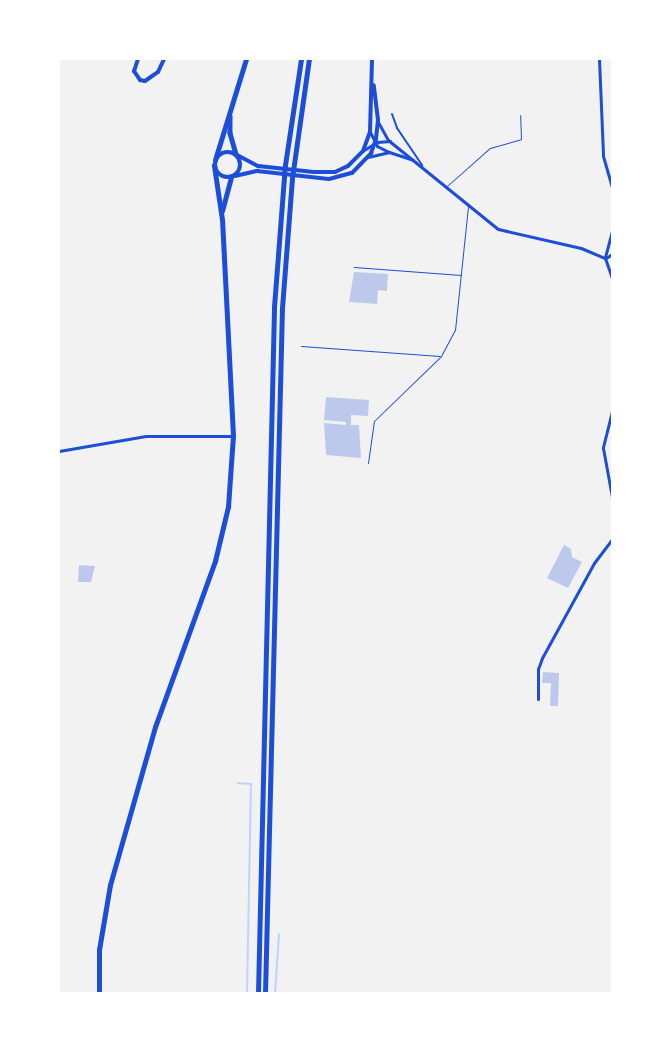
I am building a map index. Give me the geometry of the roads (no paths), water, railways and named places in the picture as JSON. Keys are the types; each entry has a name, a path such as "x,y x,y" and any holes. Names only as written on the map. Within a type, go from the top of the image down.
{"highway":[{"path":"258,993 274,307 285,165 301,59"},
{"path":"266,993 282,308 292,178 309,59"}],"main road":[{"path":"99,993 103,916 155,727 215,561 228,507 233,436 222,220 214,166 246,59"},
{"path":"222,220 233,177 241,166 230,133 231,107"},
{"path":"215,160 223,152 237,155"},
{"path":"214,166 221,177 233,177"}],"street":[{"path":"138,59 134,71 140,80 145,81 158,72 164,59"},
{"path":"363,151 370,132 372,59"},
{"path":"599,59 603,156 612,188"},
{"path":"237,155 266,169 314,175 342,178 357,170 368,157 375,143 378,120 372,73"},
{"path":"392,114 397,128 422,165"},
{"path":"378,120 390,141 422,165 468,206 503,231 581,248 605,258 612,278"},
{"path":"370,132 375,143 422,165"},
{"path":"314,175 341,170 375,143 390,141"},
{"path":"368,157 391,152"},
{"path":"233,177 266,169"},
{"path":"605,258 612,231"},
{"path":"605,258 612,254"},
{"path":"612,411 603,448 612,497"},
{"path":"59,451 146,436 233,436"},
{"path":"538,698 542,658 594,563 612,539"}],"lane":[{"path":"446,188 490,148 521,139 520,115"},
{"path":"368,462 374,420 441,356 455,330 468,206"},
{"path":"354,267 462,275"},
{"path":"301,346 441,356"}],"waterway":[{"path":"238,783 251,784 247,993"},
{"path":"275,993 279,934"}]}
